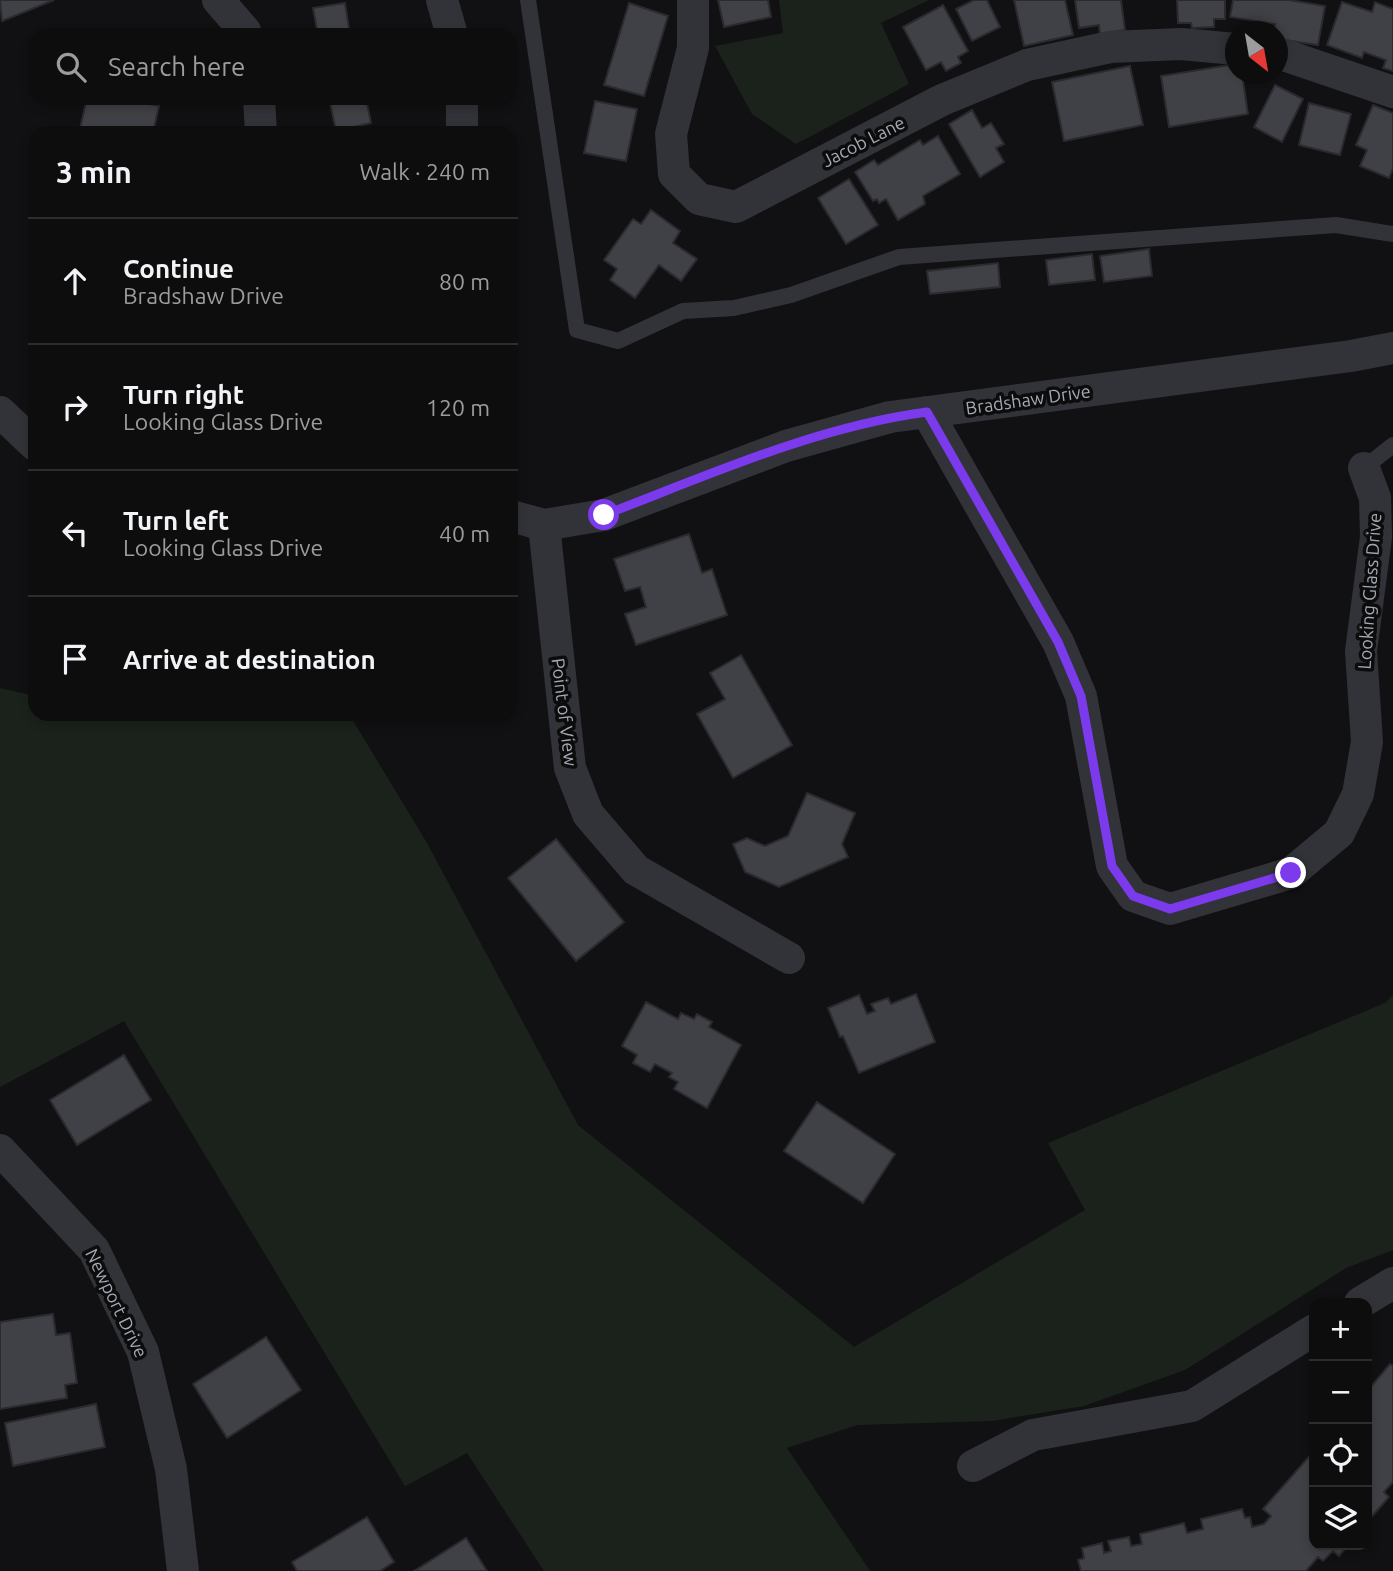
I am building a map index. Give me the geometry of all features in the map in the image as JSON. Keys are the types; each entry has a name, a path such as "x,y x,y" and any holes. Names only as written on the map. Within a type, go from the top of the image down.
{"street":[{"path":"218,0 242,28"},
{"path":"442,0 450,28"},
{"name":"Jacob Lane","path":"693,0 692,48 671,134 674,174 699,199 736,206 942,100 1027,65 1110,47 1181,44 1225,48"},
{"path":"1288,56 1393,92"},
{"path":"259,105 261,126"},
{"path":"462,105 462,126"},
{"name":"Bradshaw Drive","path":"518,518 544,525 604,515 786,446 890,417 1337,358 1393,348"},
{"path":"0,412 28,438"},
{"name":"Looking Glass Drive","path":"927,412 1058,642 1081,696 1112,866 1133,896 1170,909 1291,873 1339,833 1358,794 1367,742 1361,651 1376,537 1375,498 1364,468"},
{"name":"Point of View","path":"544,525 570,768 588,814 636,870 789,958"},
{"name":"Newport Drive","path":"0,1150 94,1250 143,1352 171,1469 183,1571"},
{"path":"1368,1298 1393,1283"},
{"path":"972,1466 1033,1435 1192,1406 1309,1334"}],"lane":[{"path":"528,0 577,330 618,341 682,311 734,308 791,295 900,257 1336,226 1393,234"},
{"path":"1364,468 1393,445"}],"shaded area":[{"path":"779,0 929,0 881,23 909,84 796,144 752,114 715,46 783,33"},
{"path":"0,688 28,694 28,721 353,721 427,843 578,1125 854,1347 1085,1210 1048,1143 1385,1003 1393,995 1393,1250 1346,1268 1185,1370 1084,1406 992,1421 857,1425 787,1448 870,1571 544,1571 467,1453 405,1486 124,1021 0,1087"}],"building":[{"path":"0,0 54,0 2,21"},
{"path":"718,0 768,0 771,17 724,27"},
{"path":"974,0 987,0 1000,27 972,41 956,9"},
{"path":"1014,0 1065,0 1073,35 1024,46"},
{"path":"1075,0 1121,0 1125,30 1100,34 1099,25 1079,28"},
{"path":"1177,0 1225,0 1225,19 1214,19 1214,27 1192,28 1191,23 1178,23"},
{"path":"1233,0 1289,0 1325,6 1318,45 1288,40 1288,21 1256,21 1230,17"},
{"path":"1342,2 1372,12 1375,2 1393,9 1393,71 1383,68 1386,60 1364,52 1362,58 1327,45"},
{"path":"345,3 349,28 317,28 313,8"},
{"path":"629,3 668,16 644,96 604,85"},
{"path":"943,5 968,51 958,57 961,63 946,71 941,62 926,70 903,27"},
{"path":"1130,66 1143,125 1064,141 1052,82"},
{"path":"1225,66 1225,84 1244,84 1248,114 1169,127 1161,76"},
{"path":"1275,85 1303,99 1282,142 1254,127"},
{"path":"595,101 637,109 626,161 584,153"},
{"path":"1309,103 1351,114 1340,155 1299,145"},
{"path":"85,105 159,106 154,126 81,126"},
{"path":"330,105 367,105 371,123 335,126"},
{"path":"1373,105 1393,113 1393,168 1389,178 1360,166 1367,150 1356,145"},
{"path":"972,110 982,128 991,123 1004,144 996,148 1004,162 980,177 949,124"},
{"path":"938,136 960,174 923,196 925,204 898,220 886,199 879,203 877,199 873,201 855,172 874,160 878,165 920,140 923,145"},
{"path":"849,179 878,225 846,244 818,198"},
{"path":"651,210 680,231 673,243 697,259 681,281 659,265 635,298 610,280 617,269 604,260 633,219 641,224"},
{"path":"1149,249 1152,276 1104,282 1100,256"},
{"path":"1092,254 1095,280 1049,285 1046,260"},
{"path":"998,263 1000,287 930,294 927,271"},
{"path":"689,534 702,573 712,569 727,615 636,645 625,614 646,607 640,587 625,591 614,559"},
{"path":"741,655 792,745 733,778 697,714 725,699 710,673"},
{"path":"807,793 855,813 842,844 848,857 779,887 745,872 733,844 747,838 765,846 788,836"},
{"path":"556,839 624,922 576,961 508,878"},
{"path":"916,994 935,1042 859,1073 828,1008 859,995 867,1014 875,1011 871,1004 888,998 891,1004"},
{"path":"646,1002 678,1019 681,1013 694,1019 697,1014 712,1022 709,1027 741,1045 707,1108 674,1089 678,1082 669,1077 672,1073 655,1064 650,1072 633,1063 637,1055 622,1046"},
{"path":"124,1055 151,1100 77,1145 50,1100"},
{"path":"817,1102 895,1154 863,1203 784,1151"},
{"path":"53,1314 56,1335 70,1333 77,1383 65,1385 67,1398 0,1409 0,1322"},
{"path":"266,1337 301,1390 227,1438 193,1384"},
{"path":"1390,1364 1393,1366 1393,1482 1384,1492 1389,1497 1372,1516 1372,1424 1372,1385"},
{"path":"96,1404 105,1447 13,1466 5,1423"},
{"path":"1309,1457 1309,1550 1344,1550 1339,1556 1333,1551 1323,1561 1318,1557 1306,1571 1081,1571 1078,1560 1084,1558 1082,1548 1102,1543 1104,1553 1111,1551 1108,1541 1129,1537 1131,1546 1142,1544 1140,1534 1184,1523 1187,1533 1203,1529 1201,1519 1242,1509 1245,1518 1250,1517 1252,1527 1264,1524 1271,1516 1263,1509"},
{"path":"367,1517 394,1562 380,1571 297,1571 292,1562"},
{"path":"466,1538 487,1571 414,1571"}],"route":[{"path":"604,515 786,446 890,417 927,412 1058,642 1081,696 1112,866 1133,896 1170,909 1291,873"}]}
